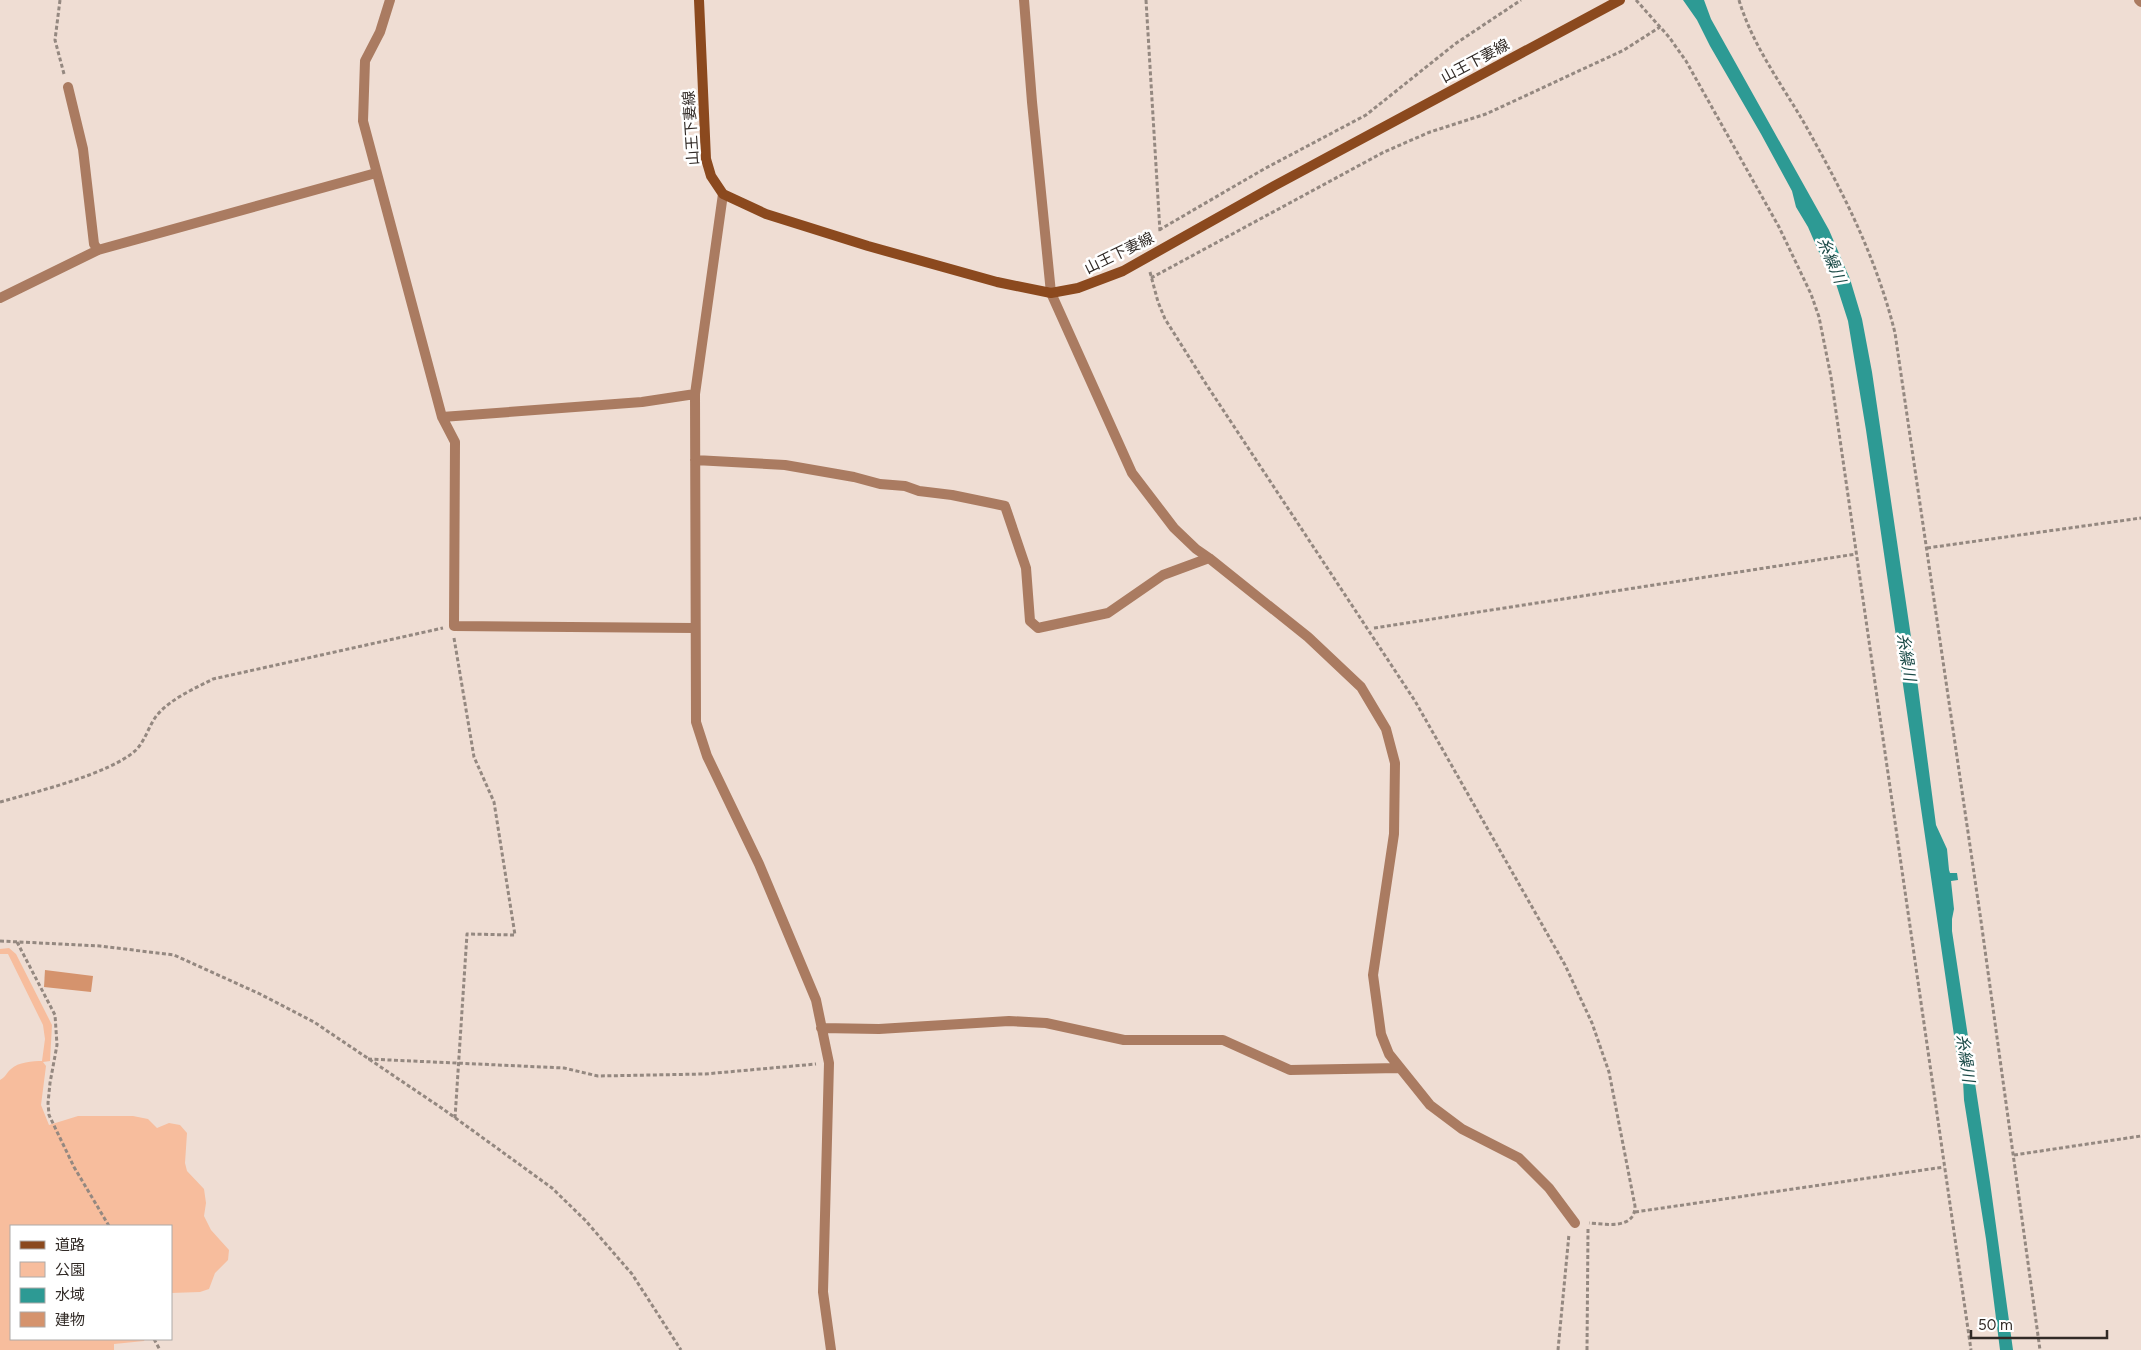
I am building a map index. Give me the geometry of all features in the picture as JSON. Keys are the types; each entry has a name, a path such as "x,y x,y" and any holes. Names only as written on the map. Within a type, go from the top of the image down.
{"main road":[{"name":"山王下妻線","path":"699,0 706,159 710,176 723,194 766,214 868,246 997,282 1051,293 1078,288 1100,281 1150,256 1620,0"}],"street":[{"path":"390,0 380,32 364,61 364,121 376,173 442,417 454,442 454,626 694,628"},
{"path":"1024,0 1051,293 1132,473 1174,528 1196,549 1308,637 1361,687 1386,729 1395,763 1394,834 1373,975 1381,1034 1389,1054 1430,1104 1462,1129 1519,1158 1549,1188 1575,1223"},
{"path":"68,87 83,149 94,244 98,250"},
{"path":"0,298 98,250 376,173"},
{"path":"723,194 694,394 696,722 707,756 759,864 816,1000 829,1063 823,1292 831,1350"},
{"path":"442,417 642,402 694,394"},
{"path":"695,460 785,465 1005,506 1026,568 1030,621 1038,628 1108,613 1163,576 1209,558"},
{"path":"821,1028 879,1029 1009,1021 1046,1023 1124,1040 1223,1040 1290,1070 1399,1068"}],"path":[{"path":"60,0 55,40 68,87"},
{"path":"1146,0 1160,250"},
{"path":"1159,230 1366,115 1455,44 1521,0"},
{"path":"1636,0 1686,60 1704,90 1779,227 1811,294 1819,317 1831,377 1971,1350"},
{"path":"1739,0 1748,26 1759,48 1803,122 1855,219 1879,276 1895,333 2014,1155 2040,1350"},
{"path":"1151,278 1384,152 1430,132 1486,114 1624,50 1660,27"},
{"path":"1150,256 1151,278 1165,319 1415,701 1565,965 1592,1023 1609,1072 1635,1212 1631,1220 1626,1222 1575,1223 1570,1230 1567,1242 1558,1350"},
{"path":"1927,548 2141,518"},
{"path":"1374,628 1856,554"},
{"path":"0,802 47,789 102,769 122,759 136,750 142,743 157,715 166,706 180,696 213,679 454,626 454,637 474,756 494,802 516,935 467,934 455,1118"},
{"path":"0,941 100,946 174,955 260,994 314,1022 455,1118 552,1188 585,1220 632,1274 681,1350"},
{"path":"17,942 55,1015 57,1025 57,1045 48,1103 49,1115 74,1167 108,1225"},
{"path":"368,1059 564,1068 598,1076 705,1074 829,1063"},
{"path":"2014,1155 2141,1136"},
{"path":"1635,1212 1944,1167"},
{"path":"1587,1350 1588,1223"}],"green space":[{"path":"9,948 16,954 52,1025 50,1061 43,1062 46,1066 41,1105 49,1125 78,1116 133,1116 148,1119 157,1128 169,1123 180,1125 187,1133 185,1163 187,1171 204,1189 206,1203 204,1216 211,1230 229,1250 228,1260 215,1273 209,1289 200,1292 172,1293 172,1225 10,1225 10,1340 144,1341 114,1344 114,1350 0,1350 0,1080 11,1069 22,1063 42,1061 45,1039 43,1025 8,954 0,954 0,949"}],"water":[{"name":"糸繰川","path":"1683,0 1704,0 1711,19 1829,230 1850,279 1862,319 1872,372 1915,664 1936,825 1947,849 1950,873 1957,873 1958,880 1951,881 1954,909 1952,931 2013,1350 2000,1350 1986,1239 1964,1100 1963,1080 1958,1063 1866,430 1848,321 1830,265 1821,257 1808,227 1796,207 1792,191 1697,20"}],"building":[{"path":"45,970 93,976 91,992 44,987"}]}
